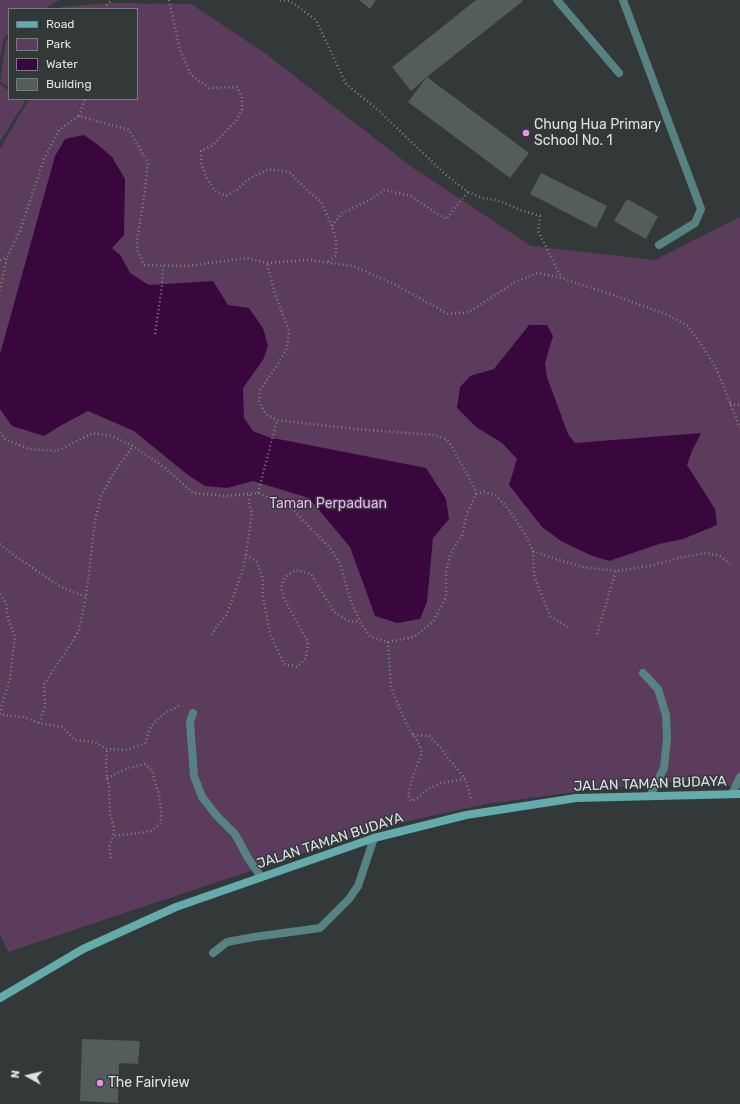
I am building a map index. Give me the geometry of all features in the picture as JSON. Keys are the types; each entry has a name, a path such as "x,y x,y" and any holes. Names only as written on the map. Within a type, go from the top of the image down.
{"main road":[{"name":"JALAN TAMAN BUDAYA","path":"0,998 83,949 176,907 374,838 466,815 576,798 736,794"}],"lane":[{"path":"557,0 620,73"},
{"path":"623,0 701,209 695,223 659,245"},
{"path":"643,674 658,689 666,715 664,768 650,796"},
{"path":"193,713 190,722 194,776 202,797 217,816 235,834 248,858 261,877"},
{"path":"736,794 740,777"},
{"path":"212,953 227,942 320,928 350,899 358,886 374,838"}],"path":[{"path":"106,8 112,0"},
{"path":"169,0 180,50 191,75 209,88 237,87 242,97 242,110 236,121 213,145 201,151 201,163 206,177 215,191 226,196 238,190 247,180 270,169 289,172 321,202 332,226 336,240 336,255 328,262"},
{"path":"280,0 290,1 316,20 346,84 378,110 446,175 468,192 482,198 497,200 540,216 538,231 561,278"},
{"path":"0,291 8,257 20,231 44,159 59,130 79,116 85,100"},
{"path":"79,116 129,130 148,163 137,241 138,252 144,265 187,266 247,258 267,263 308,260 353,266 396,285 448,314 469,312 515,282 538,273 561,278 668,315 688,326 717,370 740,428"},
{"path":"332,226 342,213 370,200 384,190 411,196 447,219 468,192"},
{"path":"0,260 8,257"},
{"path":"0,432 5,439 29,449 57,451 93,433 112,436 133,446 165,468 193,493 228,496 258,493 290,506 330,548 340,564 351,601 360,622 371,637 388,642 414,637 433,622 446,597 446,573 450,555 462,535 467,514 476,494 474,487 451,445 446,439 434,435 354,429 278,420 266,414 259,402 260,390 287,348 289,331 276,297 267,263"},
{"path":"155,334 162,286 163,266"},
{"path":"730,404 740,405"},
{"path":"258,493 278,420"},
{"path":"39,723 45,706 44,684 80,630 86,597 95,521 101,496 113,474 133,446"},
{"path":"476,494 484,492 495,495 505,505 519,525 533,551 534,575 551,617 568,627"},
{"path":"212,635 217,626 226,616 241,575 246,555 252,513 249,504 250,493"},
{"path":"0,544 14,556 61,587 86,597"},
{"path":"533,551 584,567 616,571 650,566 678,558 706,553 720,556 730,564"},
{"path":"246,555 257,562 263,579 263,596 270,634 284,664 297,666 306,658 308,642 284,598 281,587 285,577 296,570 311,574 334,612 349,621 360,622"},
{"path":"597,634 616,571"},
{"path":"0,594 6,603 8,619 16,636 10,679 0,714 62,727 75,740 94,742 107,749 128,750 145,743 151,726 164,714 180,705"},
{"path":"388,642 391,688 422,753 409,787 408,795 411,801 419,797 429,788 442,783 465,779"},
{"path":"413,735 429,736 441,748 465,779 474,814"},
{"path":"107,749 106,764 109,786 110,814 114,828 109,847 111,858"},
{"path":"107,778 128,768 145,764 152,771 159,795 161,810 161,824 151,831 113,836"}],"green space":[{"path":"0,0 58,0 46,8 8,8 8,34 4,37 0,59"},
{"name":"Taman Perpaduan","path":"110,3 191,4 266,54 413,168 531,246 655,260 740,217 740,787 682,781 589,790 486,804 385,826 8,952 0,934 0,149 28,101 26,100 138,100 138,8 60,8"},
{"path":"8,39 8,86 0,81 6,40"},
{"path":"0,84 8,90 8,100 22,100 25,102 0,141"}],"water":[{"path":"84,135 112,157 125,179 124,235 112,248 121,256 130,273 149,285 213,281 228,305 249,308 263,328 268,346 263,360 243,388 244,418 253,431 268,437 426,468 446,499 449,519 433,538 427,602 420,619 397,623 375,616 350,547 309,498 253,481 227,488 205,486 188,475 134,431 88,411 44,436 12,426 0,409 0,354 55,156 65,139"},
{"path":"529,325 547,325 553,336 545,363 547,377 568,434 575,443 701,433 687,465 715,509 717,525 683,539 659,544 609,561 590,555 561,541 542,527 509,485 517,459 502,443 476,427 457,408 460,387 470,376 494,369"}],"building":[{"path":"359,0 376,0 370,9"},
{"path":"476,0 523,1 411,91 392,67"},
{"path":"427,77 529,153 510,178 408,102"},
{"path":"541,173 607,206 596,228 530,194"},
{"path":"627,199 658,216 646,239 614,221"},
{"name":"The Fairview","path":"82,1039 140,1041 138,1064 119,1063 118,1103 80,1101"}],"place":[{"name":"Chung Hua Primary School No. 1","path":"526,133"},
{"name":"The Fairview","path":"100,1083"}]}
